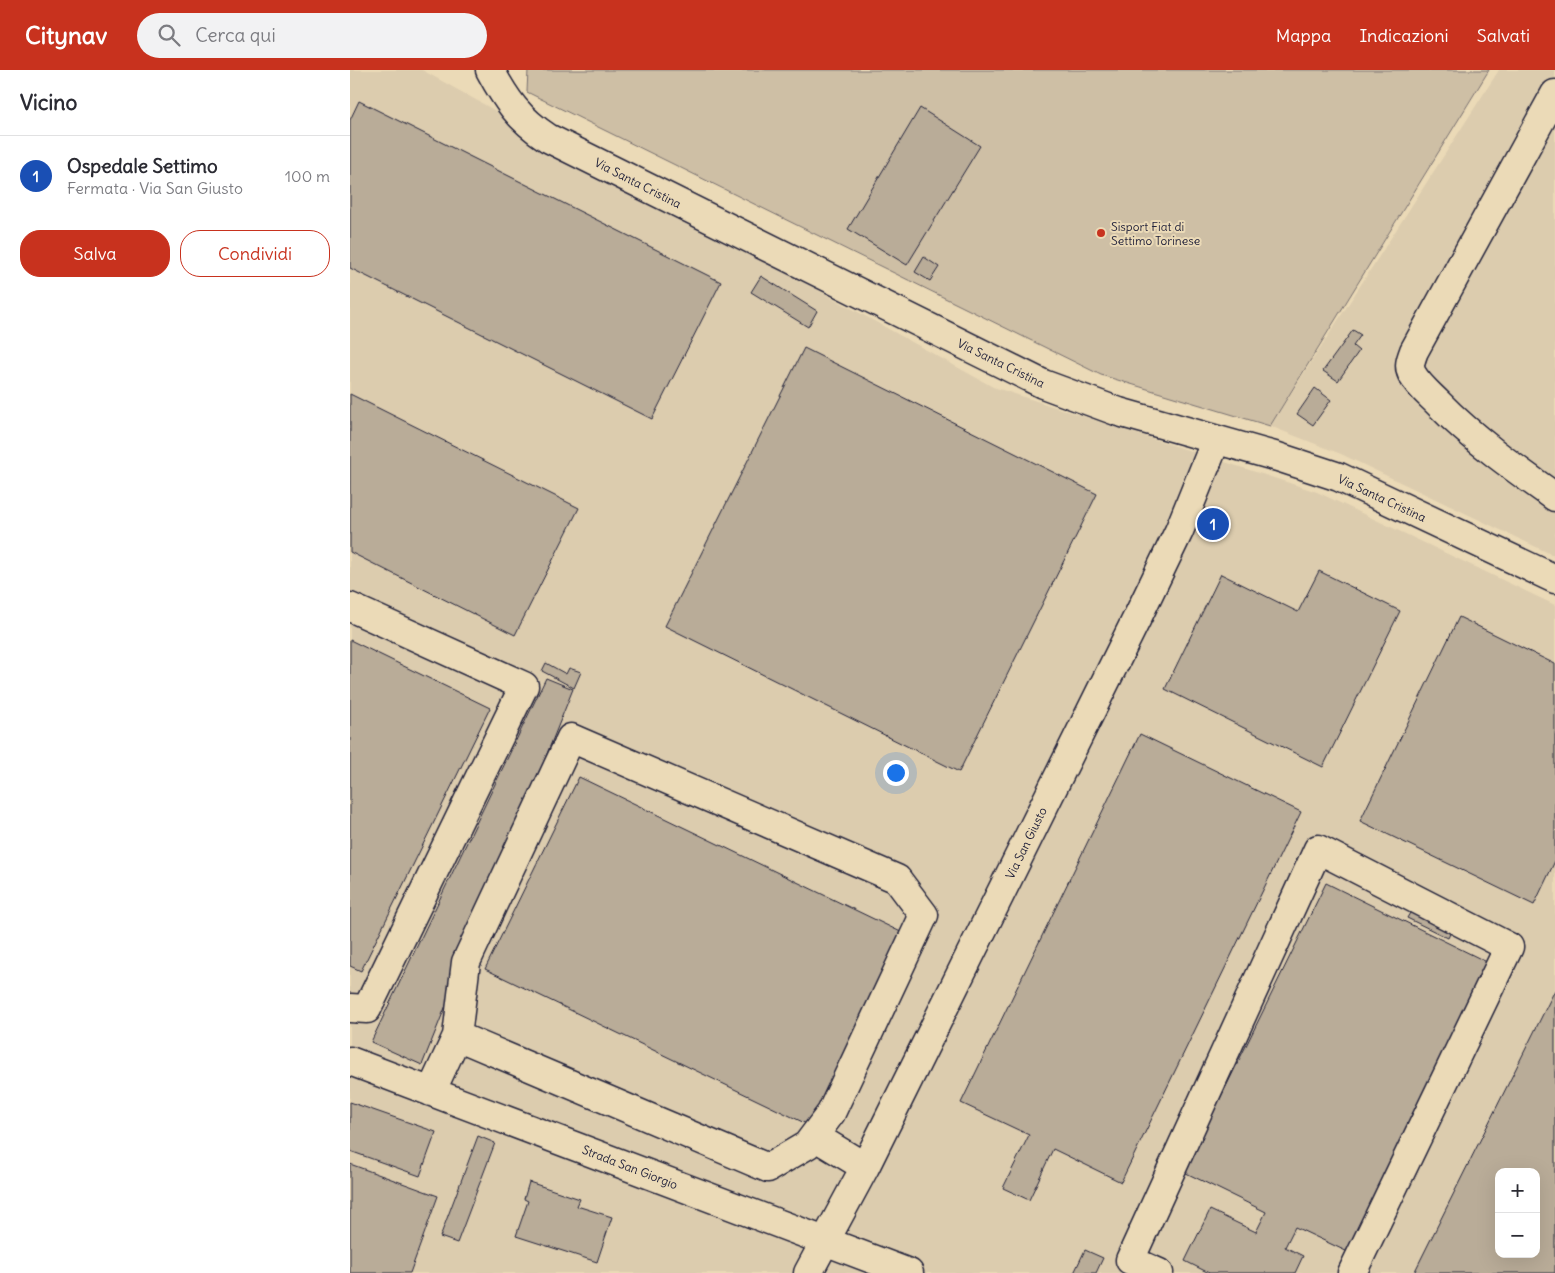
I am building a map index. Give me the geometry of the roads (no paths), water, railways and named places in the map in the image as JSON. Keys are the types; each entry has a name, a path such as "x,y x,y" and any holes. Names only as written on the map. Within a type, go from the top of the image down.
{"street":[{"name":"Via Santa Cristina","path":"490,70 501,91 523,120 548,138 1043,384 1119,412 1278,456 1340,477 1555,579"},
{"path":"1555,94 1414,352 1410,364 1412,373 1421,386 1452,418 1491,450 1555,497"},
{"name":"Via San Giusto","path":"808,1273 865,1167 1139,614 1178,531 1216,440"},
{"path":"350,607 524,686 367,1009 350,1008"},
{"path":"431,1092 457,1036 466,962 571,738 897,879 924,915 831,1113 807,1145 768,1168 457,1036"},
{"path":"1160,1273 1130,1260 1318,849 1509,947 1352,1273"},
{"name":"Strada San Giorgio","path":"350,1061 909,1273"},
{"path":"814,1136 865,1167"}],"place":[{"name":"Sisport Fiat di Settimo Torinese","path":"1101,233"},
{"name":"Ospedale Settimo","path":"1213,524"}]}
